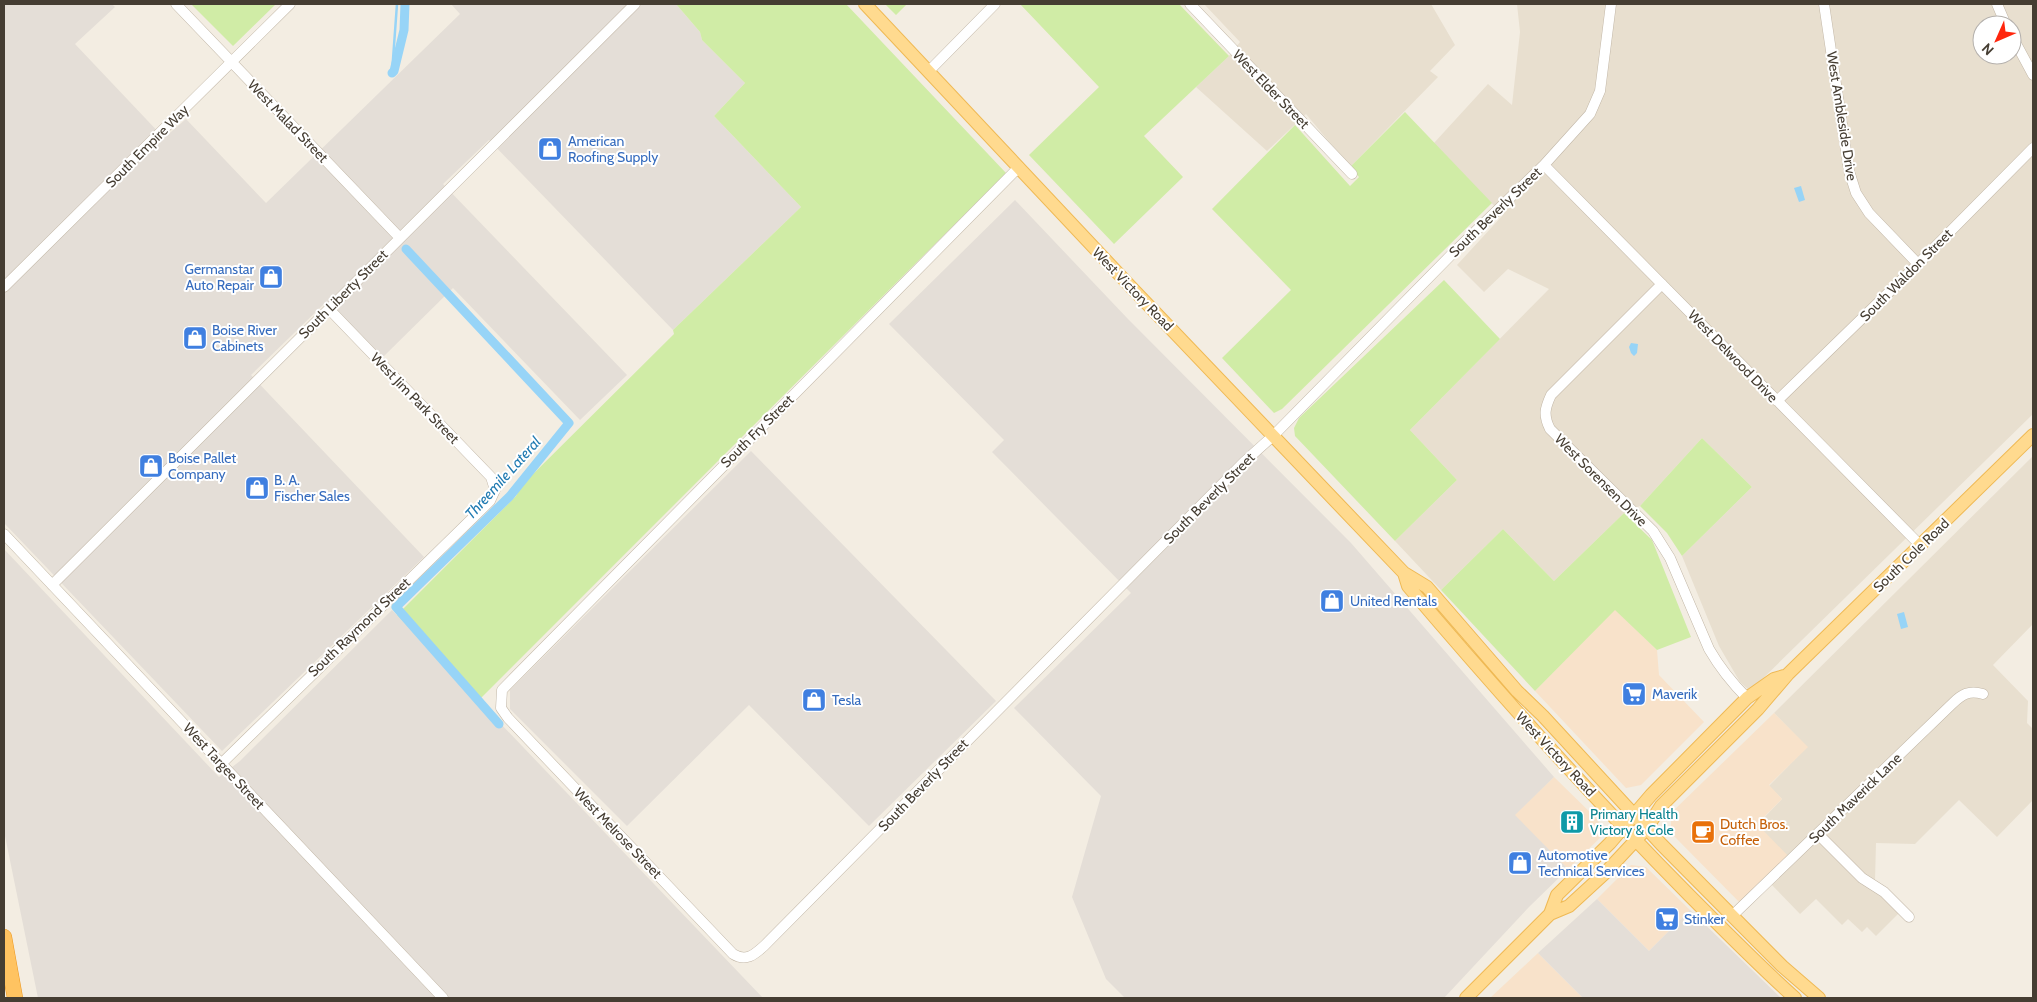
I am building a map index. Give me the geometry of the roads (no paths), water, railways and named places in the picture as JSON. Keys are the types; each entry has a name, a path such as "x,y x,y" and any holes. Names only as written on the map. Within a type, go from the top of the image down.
{"highway":[{"path":"4,937 15,998"}],"main road":[{"name":"West Victory Road","path":"865,4 1130,286 1274,434 1404,573 1427,587 1517,691 1647,828 1782,966 1820,998"},
{"name":"South Cole Road","path":"1466,998 1550,914 1569,906 1636,841 1661,806 1754,712 1788,674 2033,435"},
{"name":"West Victory Road","path":"1404,573 1408,586 1480,671 1624,828 1795,998"},
{"name":"West Victory Road","path":"1428,610 1436,608 1469,637"},
{"name":"South Cole Road","path":"1550,914 1557,895 1610,843 1651,795 1747,698 1774,679 1788,674"},
{"name":"South Cole Road","path":"1738,728 1745,718 1747,698"}],"street":[{"name":"West Malad Street","path":"176,4 400,238"},
{"name":"South Empire Way","path":"4,288 290,4"},
{"name":"South Liberty Street","path":"52,585 634,4"},
{"path":"929,71 995,4"},
{"name":"West Elder Street","path":"1190,4 1352,174"},
{"name":"South Beverly Street","path":"746,959 756,954 1452,254 1544,166 1590,114 1600,91 1611,4"},
{"name":"West Ambleside Drive","path":"1824,4 1849,171 1856,193 1870,213 1918,264"},
{"path":"2022,54 2033,74"},
{"name":"South Waldon Street","path":"1777,401 1918,264 2033,148"},
{"name":"West Delwood Drive","path":"1544,166 1921,546"},
{"name":"South Fry Street","path":"500,698 506,684 1019,167"},
{"name":"West Sorensen Drive","path":"1662,284 1551,394 1545,408 1545,419 1550,429 1653,532 1670,558 1717,663 1731,682 1747,698"},
{"name":"West Jim Park Street","path":"329,309 491,477 494,483 494,490"},
{"name":"South Raymond Street","path":"222,764 490,500 494,490"},
{"name":"West Targee Street","path":"4,534 443,998"},
{"name":"South Maverick Lane","path":"1732,915 1961,696 1971,691 1983,694"},
{"name":"West Melrose Street","path":"500,698 501,708 508,718 734,954 746,959"},
{"path":"1818,834 1862,878 1884,892 1909,917"}],"water":[{"path":"1801,186 1805,200 1799,202 1794,188"},
{"path":"1631,343 1638,344 1637,353 1634,356 1629,347"},
{"path":"1904,612 1908,627 1901,629 1897,614"}],"waterway":[{"path":"392,73 397,4"},
{"name":"Threemile Lateral","path":"392,73 404,30 405,4"},
{"name":"Threemile Lateral","path":"406,249 569,423 510,496 396,607 499,724"}],"place":[{"name":"American Roofing Supply","path":"550,149"},
{"name":"Germanstar Auto Repair","path":"271,277"},
{"name":"Boise River Cabinets","path":"195,338"},
{"name":"Boise Pallet Company","path":"151,466"},
{"name":"B. A. Fischer Sales","path":"257,488"},
{"name":"United Rentals","path":"1332,601"},
{"name":"Maverik","path":"1634,694"},
{"name":"Tesla","path":"814,700"},
{"name":"Primary Health Victory & Cole","path":"1572,822"},
{"name":"Dutch Bros. Coffee","path":"1703,832"},
{"name":"Automotive Technical Services","path":"1520,863"},
{"name":"Stinker","path":"1667,919"}]}
